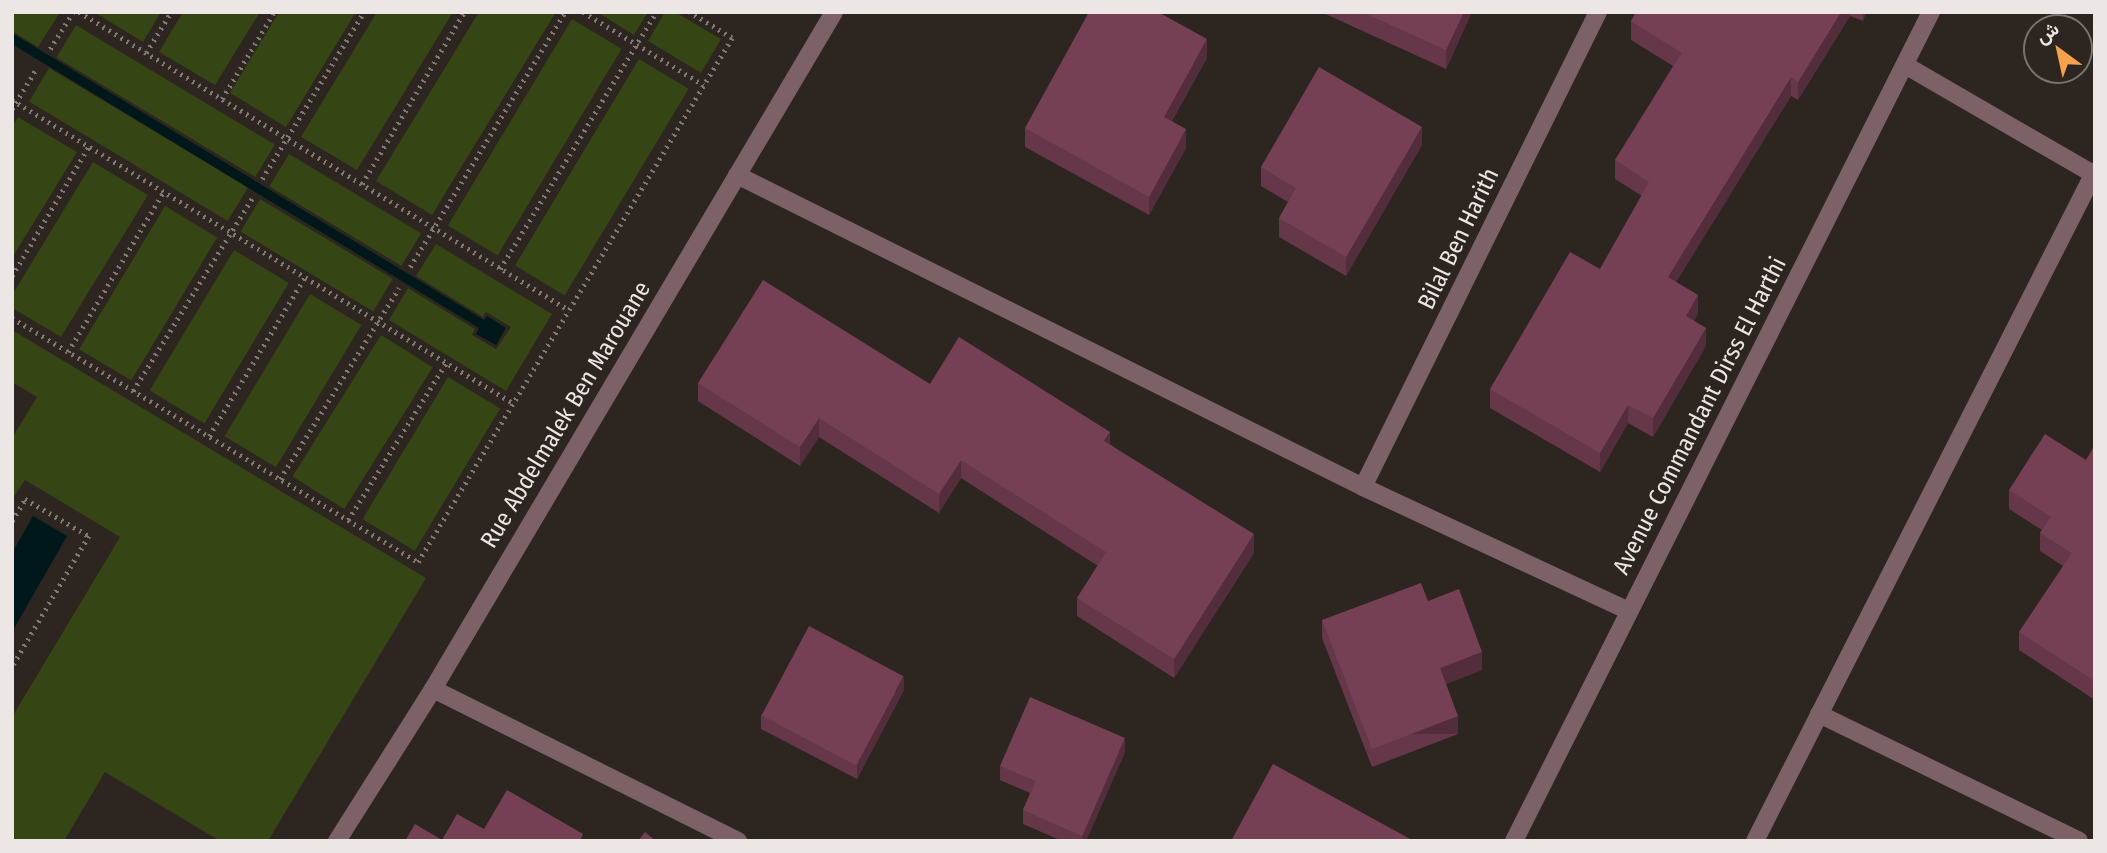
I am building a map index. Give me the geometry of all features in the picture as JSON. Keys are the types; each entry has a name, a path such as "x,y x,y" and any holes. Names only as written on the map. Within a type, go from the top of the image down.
{"street":[{"name":"Rue Abdelmalek Ben Marouane","path":"337,841 433,689 834,12"},
{"name":"Bilal Ben Harith","path":"1363,487 1598,12"},
{"name":"Avenue Commandant Dirss El Harthi","path":"1514,841 1931,12"},
{"path":"1755,841 2094,173 1905,65"},
{"path":"737,175 1363,487 1629,611"},
{"path":"433,689 738,841"},
{"path":"1819,714 2079,841"}],"path":[{"path":"50,49 73,12"},
{"path":"79,12 569,310"},
{"path":"146,53 171,12"},
{"path":"222,99 274,12"},
{"path":"262,179 364,12"},
{"path":"362,184 464,12"},
{"path":"410,267 565,12"},
{"path":"583,12 704,85"},
{"path":"500,269 656,12"},
{"path":"12,318 418,562 733,38 690,12"},
{"path":"12,108 36,69"},
{"path":"14,101 513,403"},
{"path":"12,276 89,146"},
{"path":"68,352 164,191"},
{"path":"133,391 252,198"},
{"path":"209,436 305,277"},
{"path":"280,479 399,288"},
{"path":"348,520 446,363"},
{"path":"12,521 25,499 89,536 12,667"}],"green space":[{"path":"12,12 59,14 38,47 12,31"},
{"path":"94,12 161,12 143,42"},
{"path":"183,12 260,12 215,85 159,52"},
{"path":"279,12 356,12 286,127 230,93"},
{"path":"377,12 453,12 357,170 301,137"},
{"path":"479,12 556,12 432,215 376,181"},
{"path":"597,12 648,12 634,35"},
{"path":"665,12 675,12 721,39 701,73 648,41"},
{"path":"572,19 622,49 498,255 448,226"},
{"path":"76,25 275,144 255,177 56,58"},
{"path":"639,59 689,89 565,295 515,266"},
{"path":"49,68 248,187 228,221 29,101"},
{"path":"18,117 77,152 12,258 12,127"},
{"path":"289,154 421,233 401,266 269,187"},
{"path":"93,162 148,195 61,337 12,308 12,295"},
{"path":"260,199 393,279 373,311 240,232"},
{"path":"165,206 217,237 131,381 79,349"},
{"path":"436,244 552,314 506,391 389,320 408,288 475,329 472,335 496,349 511,327 486,312 483,317 416,276"},
{"path":"234,250 289,283 204,424 150,391"},
{"path":"310,294 361,325 276,467 225,436"},
{"path":"12,330 426,578 268,841 220,841 105,772 64,841 12,841 12,717 120,537 25,480 12,500 12,438 37,397 12,382"},
{"path":"381,335 433,367 344,509 293,477"},
{"path":"448,377 500,408 415,551 363,519"}],"water":[{"path":"12,33 484,320 487,316 506,328 496,345 476,334 479,328 12,44"},
{"path":"33,516 67,536 12,632 12,553"}],"building":[{"path":"1089,12 1158,12 1207,39 1164,117 1186,129 1149,197 1025,128"},
{"path":"1362,12 1464,12 1446,50"},
{"path":"1636,12 1841,12 1798,82 1791,77 1668,277 1698,295 1686,316 1706,328 1653,418 1628,405 1600,453 1490,389 1570,252 1600,269 1649,182 1615,160 1682,53 1631,21"},
{"path":"1319,67 1422,127 1346,257 1279,218 1296,188 1261,167"},
{"path":"763,280 930,384 959,337 1110,432 1104,441 1254,534 1174,659 1077,598 1106,552 961,460 939,494 819,418 800,447 698,383"},
{"path":"2045,434 2086,460 2095,445 2095,681 2019,632 2072,553 2040,533 2051,517 2009,490"},
{"path":"1421,583 1428,601 1459,589 1482,652 1440,668 1458,716 1372,749 1322,620"},
{"path":"809,626 903,676 856,765 762,715"},
{"path":"1030,697 1125,738 1082,836 1023,810 1036,781 1000,766"},
{"path":"1273,764 1414,841 1231,841"},
{"path":"507,790 583,834 580,841 405,841 415,824 442,840 457,814 484,829"},
{"path":"645,832 656,841 638,841"}]}
